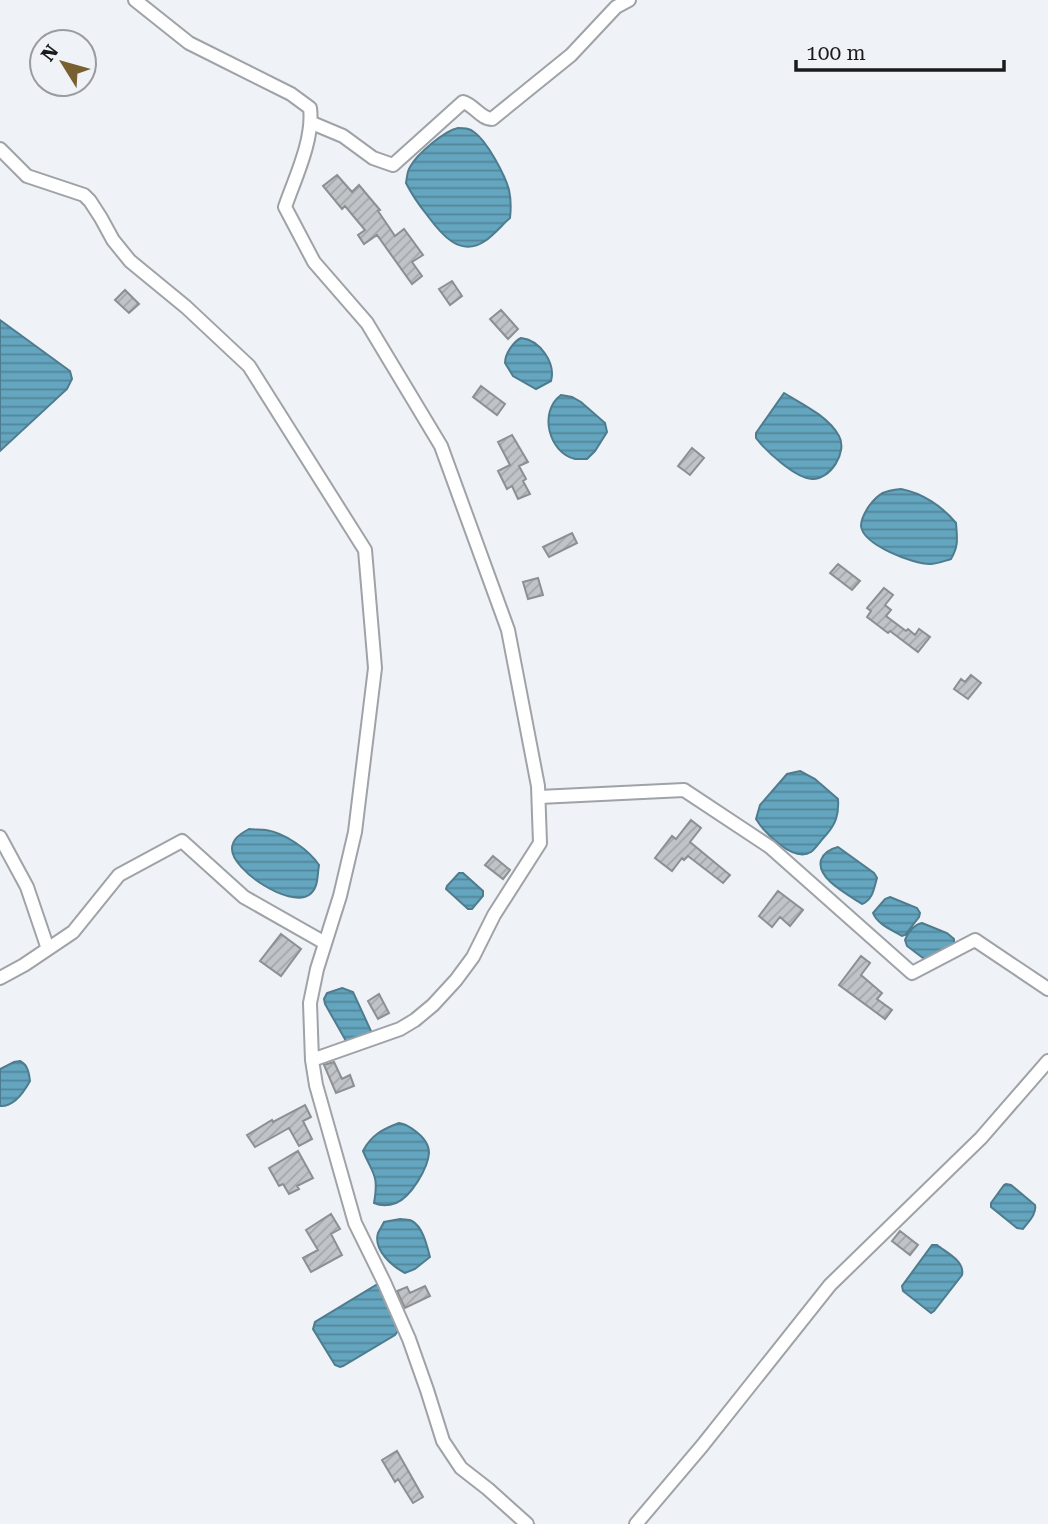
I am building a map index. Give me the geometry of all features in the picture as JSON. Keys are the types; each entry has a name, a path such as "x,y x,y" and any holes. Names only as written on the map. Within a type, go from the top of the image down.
{"street":[{"path":"135,0 189,43 292,94 310,108 312,123 285,207 314,262 367,323 442,446 508,631 538,786 540,843 495,915 473,957 456,980 433,1005 400,1029 312,1060"},
{"path":"312,123 343,136 373,158 393,165 463,102 485,118 492,119 571,55 616,8 629,0"},
{"path":"0,149 27,176 84,195 130,261 186,307 248,366 365,550 375,668 355,832 310,1003 312,1060 316,1085 355,1223 409,1339 443,1441 461,1468 527,1524"},
{"path":"539,797 684,790 770,847 912,973 975,940 1048,989"},
{"path":"0,837 27,887 48,949"},
{"path":"0,978 73,932 119,875 182,841 244,897 325,943"},
{"path":"636,1524 830,1285 981,1138 1048,1061"}],"water":[{"path":"458,128 466,128 479,136 495,159 509,190 510,218 492,236 476,246 459,245 445,236 418,204 406,183 409,169 418,156 439,138"},
{"path":"0,320 70,371 72,379 67,389 0,451"},
{"path":"521,338 534,343 549,360 551,381 536,389 513,376 505,363 510,349"},
{"path":"784,393 822,417 839,436 841,450 836,464 819,478 805,477 789,469 756,438 756,433"},
{"path":"561,395 581,402 605,423 607,432 587,459 575,459 566,455 553,441 548,421 554,402"},
{"path":"901,489 931,501 956,523 956,545 951,559 930,564 912,561 879,546 864,533 862,521 873,501 883,493"},
{"path":"800,771 815,779 838,799 837,814 832,827 811,852 804,854 788,850 765,831 756,819 760,805 787,774"},
{"path":"249,829 266,830 281,835 296,843 319,865 316,885 309,895 300,898 276,892 241,867 234,858 232,845 237,837"},
{"path":"838,847 877,878 871,897 862,904 835,886 823,874 822,857"},
{"path":"459,873 463,873 483,891 483,896 472,909 468,909 446,889"},
{"path":"890,897 917,908 920,913 905,935 902,936 885,926 873,913"},
{"path":"922,923 947,933 954,939 954,943 927,961 907,946 905,940 912,929"},
{"path":"342,988 353,992 372,1034 346,1041 324,999 327,993"},
{"path":"20,1061 29,1072 30,1081 14,1101 0,1106 0,1069"},
{"path":"399,1123 410,1127 424,1140 429,1149 428,1159 418,1181 402,1200 379,1205 374,1203 375,1180 363,1151 378,1133"},
{"path":"1006,1184 1011,1185 1035,1205 1033,1215 1023,1229 1017,1228 991,1207 991,1203"},
{"path":"411,1220 416,1224 424,1237 430,1257 405,1273 385,1257 377,1239 384,1222"},
{"path":"932,1245 937,1245 954,1258 961,1266 962,1275 931,1313 903,1291 902,1286"},
{"path":"379,1285 400,1328 395,1335 343,1366 335,1365 313,1329 315,1322"}],"building":[{"path":"337,175 352,192 359,185 380,210 378,211 395,236 404,229 423,255 412,262 422,276 412,284 377,235 364,244 358,235 365,230 345,206 342,209 323,186"},
{"path":"452,281 462,296 450,305 439,289"},
{"path":"125,290 139,304 129,313 115,300"},
{"path":"501,310 518,329 508,339 490,319"},
{"path":"481,386 505,404 497,415 473,397"},
{"path":"512,435 528,462 519,466 530,494 518,499 512,486 507,489 498,471 510,465 498,442"},
{"path":"692,448 704,458 690,475 678,466"},
{"path":"572,533 577,543 549,557 543,547"},
{"path":"838,564 860,581 852,590 830,573"},
{"path":"538,578 543,595 528,599 523,582"},
{"path":"884,588 893,595 885,605 891,610 886,616 906,631 908,629 915,635 919,629 930,637 918,652 867,617 871,611 867,608"},
{"path":"971,675 981,683 968,699 954,689 961,679 965,682"},
{"path":"691,820 701,828 690,842 730,875 723,883 688,856 684,860 682,858 672,871 655,858 672,836 676,839"},
{"path":"493,856 510,870 503,879 485,865"},
{"path":"778,891 803,910 790,926 780,917 772,927 759,916"},
{"path":"281,934 301,949 281,976 260,961"},
{"path":"861,956 870,963 861,975 882,993 877,999 892,1010 885,1019 839,985"},
{"path":"379,994 389,1013 378,1019 368,1001"},
{"path":"334,1062 342,1079 350,1075 354,1086 336,1093 324,1065"},
{"path":"305,1105 311,1117 303,1121 312,1139 299,1146 289,1128 255,1147 247,1135 272,1120 273,1122"},
{"path":"298,1151 313,1178 297,1186 299,1189 289,1194 283,1184 279,1186 269,1168"},
{"path":"331,1214 340,1229 331,1234 342,1255 311,1272 303,1258 318,1250 306,1230"},
{"path":"900,1231 918,1245 910,1255 892,1241"},
{"path":"425,1286 430,1296 405,1308 397,1291 407,1287 410,1293"},
{"path":"397,1451 423,1497 413,1503 398,1479 395,1482 382,1460"}]}
